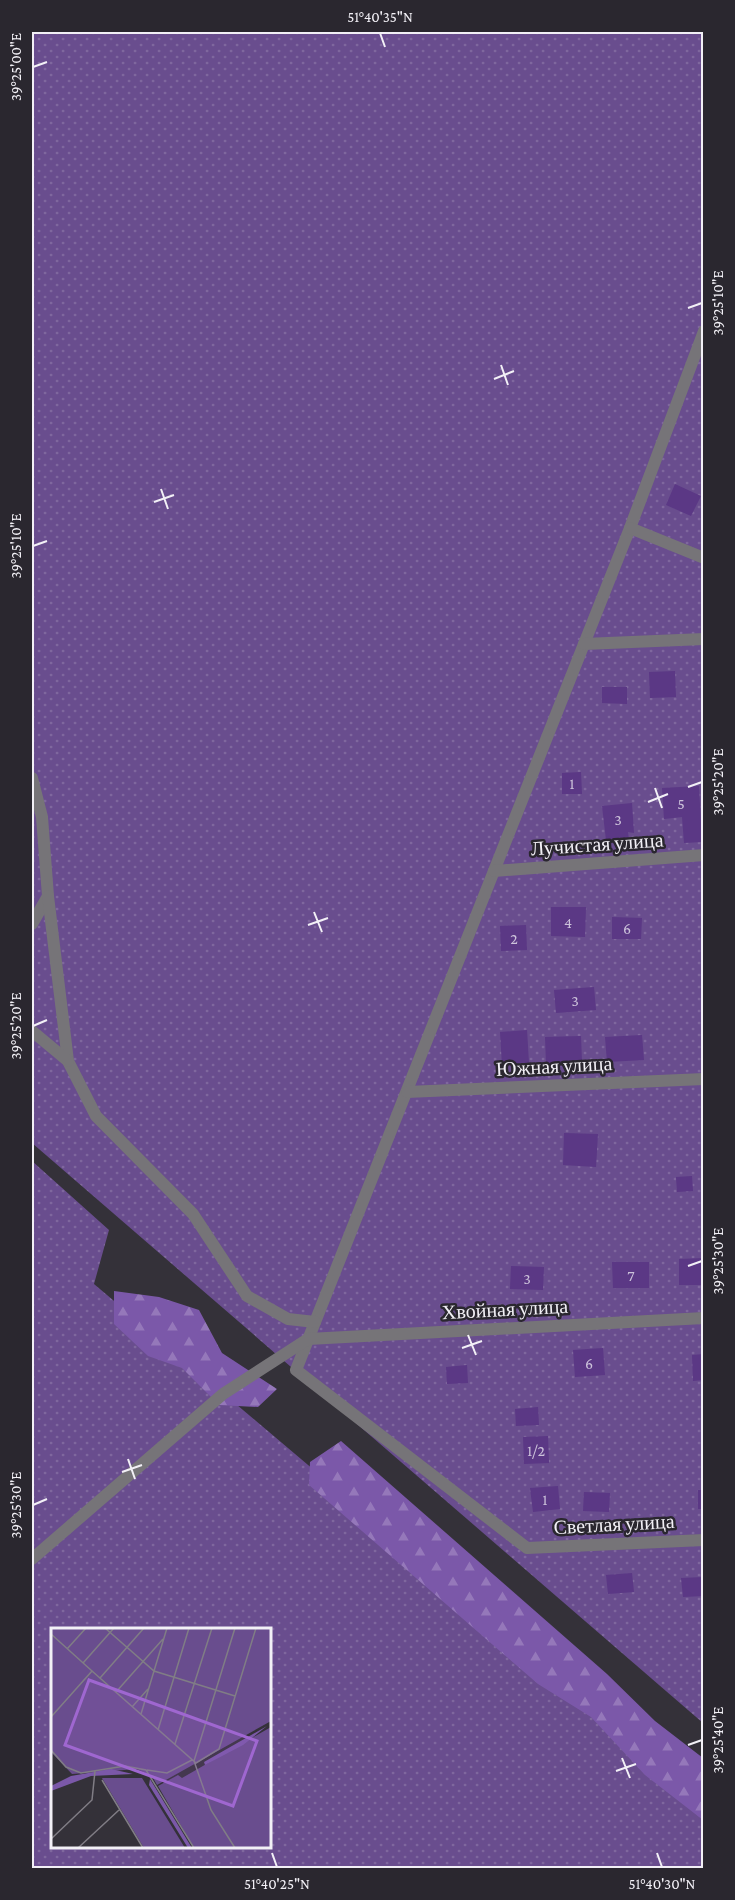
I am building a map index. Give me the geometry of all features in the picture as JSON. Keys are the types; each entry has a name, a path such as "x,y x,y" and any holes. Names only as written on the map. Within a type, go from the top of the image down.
{"street":[{"path":"32,1559 223,1394 308,1339 630,528 704,331"},
{"path":"630,528 704,558"},
{"path":"584,644 704,639"},
{"path":"32,778 42,818 48,896 68,1061 96,1116 193,1214 247,1296 288,1319 315,1322"},
{"name":"Лучистая улица","path":"494,871 704,855"},
{"path":"32,924 48,896"},
{"path":"32,1031 68,1061"},
{"name":"Южная улица","path":"407,1092 704,1079"},
{"name":"Хвойная улица","path":"308,1339 704,1318"},
{"name":"Светлая улица","path":"308,1339 296,1370 526,1548 704,1540"}],"shaded area":[{"path":"32,32 703,32 703,1723 32,1143"},
{"path":"32,1161 109,1230 94,1284 703,1799 703,1868 32,1868"}],"green space":[{"path":"114,1291 159,1297 199,1310 222,1353 277,1389 258,1407 219,1405 182,1368 148,1356 114,1324"},
{"path":"341,1441 607,1674 655,1721 703,1758 703,1820 645,1775 591,1717 538,1684 309,1485 310,1462"}],"building":[{"path":"675,484 701,496 691,516 666,505"},
{"path":"675,671 676,697 650,698 649,672"},
{"path":"602,687 627,687 627,704 602,703"},
{"path":"581,772 582,794 562,794 562,773"},
{"path":"699,786 702,842 684,843 682,817 664,819 662,788"},
{"path":"632,803 634,833 628,832 629,840 606,840 602,806"},
{"path":"551,907 586,907 585,937 551,936"},
{"path":"612,917 642,918 641,939 612,939"},
{"path":"526,925 527,950 501,951 500,926"},
{"path":"594,987 596,1010 556,1013 554,990"},
{"path":"527,1030 529,1063 502,1065 500,1032"},
{"path":"642,1035 644,1060 607,1062 605,1037"},
{"path":"581,1036 582,1062 546,1063 545,1037"},
{"path":"564,1133 598,1134 596,1167 563,1165"},
{"path":"692,1176 693,1191 677,1192 676,1177"},
{"path":"704,1258 704,1285 679,1285 679,1259"},
{"path":"612,1262 649,1262 649,1288 613,1288"},
{"path":"511,1266 544,1267 543,1290 510,1289"},
{"path":"603,1348 605,1375 575,1377 573,1350"},
{"path":"704,1354 704,1380 693,1381 692,1355"},
{"path":"467,1365 468,1383 447,1384 446,1367"},
{"path":"538,1407 539,1425 516,1426 515,1409"},
{"path":"548,1436 549,1463 524,1464 523,1437"},
{"path":"558,1486 560,1509 533,1512 530,1488"},
{"path":"698,1490 704,1490 704,1509 698,1509"},
{"path":"584,1492 610,1493 609,1512 583,1511"},
{"path":"632,1573 634,1592 608,1594 606,1575"},
{"path":"704,1577 704,1596 683,1597 681,1578"}]}
